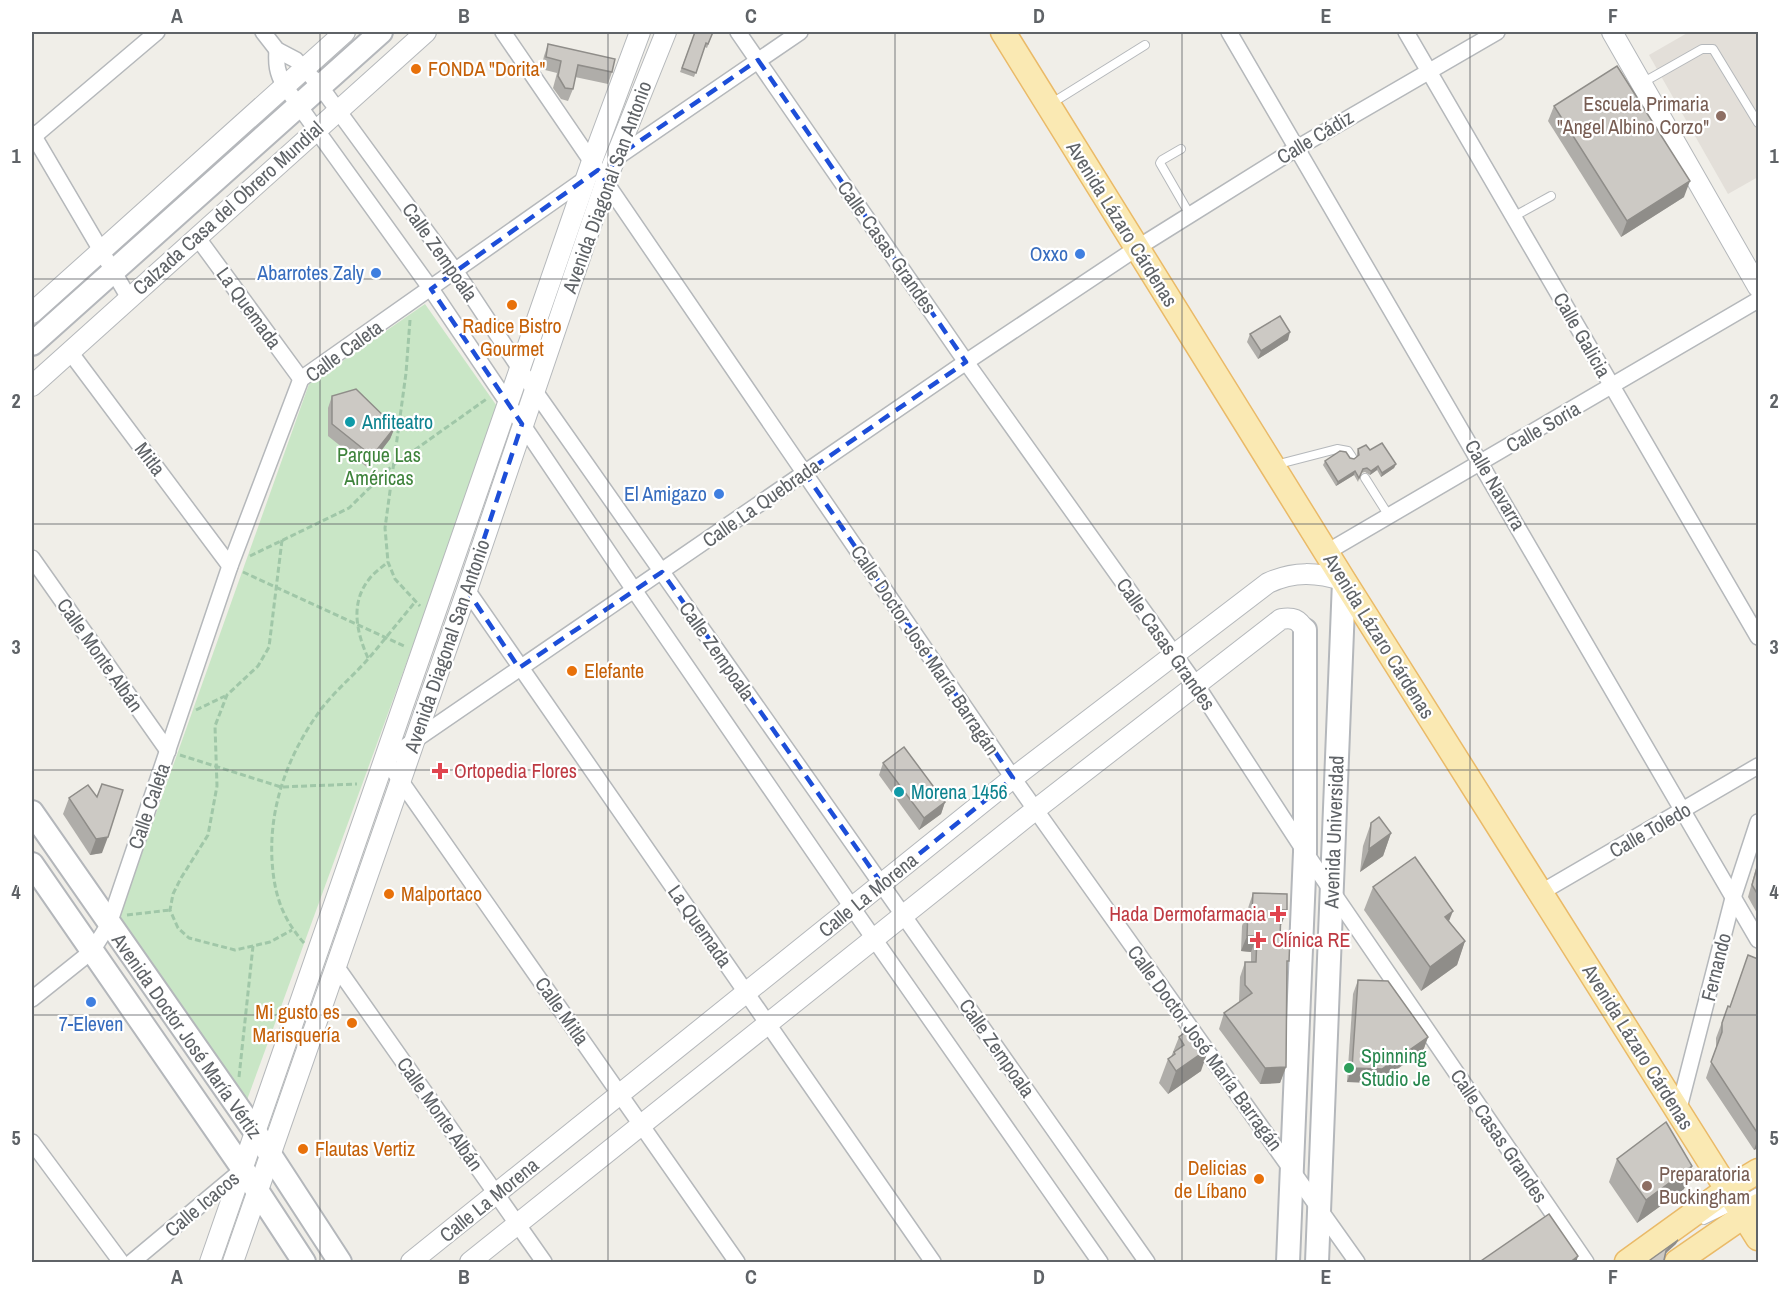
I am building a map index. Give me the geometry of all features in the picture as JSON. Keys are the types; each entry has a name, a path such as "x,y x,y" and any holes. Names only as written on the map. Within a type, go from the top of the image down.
{"main road":[{"name":"Calzada Casa del Obrero Mundial","path":"32,344 381,32"},
{"name":"Avenida Lázaro Cárdenas","path":"1003,32 1344,581 1678,1112 1742,1204 1758,1238"},
{"name":"Avenida Universidad","path":"1317,1263 1344,581"},
{"name":"Avenida Universidad","path":"1288,1263 1305,852 1305,630"},
{"name":"Avenida Doctor José María Vértiz","path":"32,812 256,1133 340,1263"},
{"name":"Avenida Doctor José María Vértiz","path":"32,864 243,1169 304,1263"},
{"path":"1674,1260 1742,1204 1758,1171"},
{"path":"1627,1263 1742,1204"}],"street":[{"path":"129,298 32,136 157,32"},
{"name":"Calle Zempoala","path":"263,32 277,50 296,60 320,86 456,272 534,390 1147,1263"},
{"path":"32,313 345,32"},
{"name":"Calzada Casa del Obrero Mundial","path":"32,386 426,32"},
{"name":"Calle Doctor José María Barragán","path":"503,32 596,173 805,473 1035,810 1357,1263"},
{"name":"Avenida Diagonal San Antonio","path":"233,1263 467,590 534,390 596,173 640,32"},
{"name":"Avenida Diagonal San Antonio","path":"210,1263 434,620 504,397 520,369 596,173 615,158 666,32"},
{"name":"Calle Casas Grandes","path":"738,32 966,362 1197,686 1305,852 1586,1263"},
{"path":"615,158 800,32"},
{"name":"Calle Navarra","path":"1229,32 1482,462 1758,940"},
{"name":"Calle Galicia","path":"1406,32 1758,637"},
{"name":"Calle Cádiz","path":"1137,248 1297,148 1497,32"},
{"path":"1612,32 1758,287"},
{"name":"Calle Zempoala","path":"277,50 278,74 298,106 431,289 634,590 1100,1263"},
{"name":"Calle Caleta","path":"32,999 92,951 110,921 230,566 301,379 596,173"},
{"name":"La Quemada","path":"197,237 301,379"},
{"name":"Calle La Quebrada","path":"386,760 966,362 1137,248"},
{"name":"Calle Soria","path":"1327,552 1758,300"},
{"name":"Mitla","path":"70,352 230,566"},
{"name":"Calle Monte Albán","path":"32,558 168,751"},
{"name":"Calle La Morena","path":"411,1263 1013,778 1268,584 1281,577 1312,573 1344,581"},
{"name":"La Quemada","path":"467,590 933,1263"},
{"name":"Calle La Morena","path":"470,1263 1035,810 1281,619 1290,617 1299,621 1305,630"},
{"name":"Calle Mitla","path":"386,760 737,1263"},
{"name":"Calle Toledo","path":"1540,893 1758,766"},
{"name":"Fernando","path":"1678,1112 1733,898 1758,822"},
{"name":"Calle Monte Albán","path":"336,966 544,1263"},
{"path":"32,1142 121,1263"},
{"name":"Calle Icacos","path":"132,1263 243,1169"}],"lane":[{"path":"1048,105 1145,45"},
{"path":"1642,83 1702,49 1713,49 1758,123"},
{"path":"1181,149 1162,160 1160,164 1190,214"},
{"path":"1513,216 1551,196"},
{"path":"1273,466 1337,448 1348,451 1352,457"},
{"path":"1365,478 1389,516"},
{"path":"1696,1225 1742,1204 1758,1192"}],"path":[{"path":"411,303 406,373 385,528 388,562 395,579 434,620"},
{"path":"230,566 349,508 392,466 504,397"},
{"path":"178,720 227,695 258,666 269,647 282,540"},
{"path":"368,658 357,625 359,597 370,578 388,562"},
{"path":"230,566 422,655"},
{"path":"317,959 292,930 279,906 273,878 271,843 273,820 281,787 291,760 322,708 416,601"},
{"path":"227,695 215,726 215,803 208,835 181,878 173,894 170,910 178,928 189,938 235,950 270,942 292,930"},
{"path":"168,751 281,787 377,784"},
{"path":"110,921 170,910"},
{"path":"236,1105 253,946"}],"highlighted area":[{"path":"758,60 966,362 805,473 1013,778 882,884 662,572 519,668 467,590 522,424 431,289 598,170 606,181 615,158"}],"shaded area":[{"name":"Escuela Primaria \"Angel Albino Corzo\"","path":"1689,32 1758,32 1758,177 1728,194 1649,55"}],"green space":[{"name":"Parque Las Américas","path":"425,304 499,409 247,1100 117,923 309,384"}],"building":[{"path":"695,32 713,32 708,44 706,43 696,73 682,68"},
{"path":"548,44 615,59 612,72 578,65 573,89 565,88 558,76 561,61 546,57"},
{"path":"1617,66 1690,181 1627,221 1554,106"},
{"path":"1280,316 1290,332 1261,351 1250,334"},
{"name":"Anfiteatro","path":"356,389 395,427 372,456 332,424 332,396"},
{"path":"1382,443 1396,464 1382,473 1378,466 1371,471 1367,468 1363,469 1359,478 1355,471 1338,482 1325,461 1340,451 1346,452 1350,458 1354,459 1359,455 1358,449 1366,445 1370,450"},
{"path":"904,747 945,802 924,818 883,763"},
{"path":"102,784 123,790 108,837 96,839 69,798 88,785 97,797"},
{"path":"1379,817 1391,833 1369,849 1371,823"},
{"path":"1415,857 1453,911 1445,917 1465,941 1430,967 1373,887"},
{"path":"1758,864 1758,895 1752,885"},
{"path":"1253,893 1287,894 1287,910 1281,910 1280,938 1290,938 1289,961 1287,961 1286,1067 1265,1068 1224,1013 1252,993 1245,985 1245,962 1256,962 1257,936 1247,936 1248,910 1252,910"},
{"path":"1748,955 1758,959 1758,1134 1711,1062 1722,1032 1722,1023"},
{"path":"1358,980 1388,981 1428,1037 1382,1069 1352,1068"},
{"path":"1193,1026 1209,1048 1176,1071 1168,1059 1184,1045 1179,1037"},
{"path":"1666,1122 1692,1166 1646,1200 1617,1159"},
{"path":"1549,1214 1578,1256 1569,1263 1478,1263"},
{"path":"1678,1240 1666,1251 1661,1263 1646,1263"}],"place":[{"name":"FONDA \"Dorita\"","path":"416,69"},
{"name":"Escuela Primaria \"Angel Albino Corzo\"","path":"1721,116"},
{"name":"Oxxo","path":"1080,254"},
{"name":"Abarrotes Zaly","path":"376,273"},
{"name":"Radice Bistro Gourmet","path":"512,305"},
{"name":"Anfiteatro","path":"350,422"},
{"name":"El Amigazo","path":"719,494"},
{"name":"Elefante","path":"572,671"},
{"name":"Ortopedia Flores","path":"440,771"},
{"name":"Morena 1456","path":"899,792"},
{"name":"Malportaco","path":"389,894"},
{"name":"Hada Dermofarmacia","path":"1278,914"},
{"name":"Clínica RE","path":"1258,940"},
{"name":"7-Eleven","path":"91,1002"},
{"name":"Mi gusto es Marisquería","path":"352,1023"},
{"name":"Spinning Studio Je","path":"1349,1068"},
{"name":"Flautas Vertiz","path":"303,1149"},
{"name":"Delicias de Líbano","path":"1259,1179"},
{"name":"Preparatoria Buckingham","path":"1647,1186"}]}
